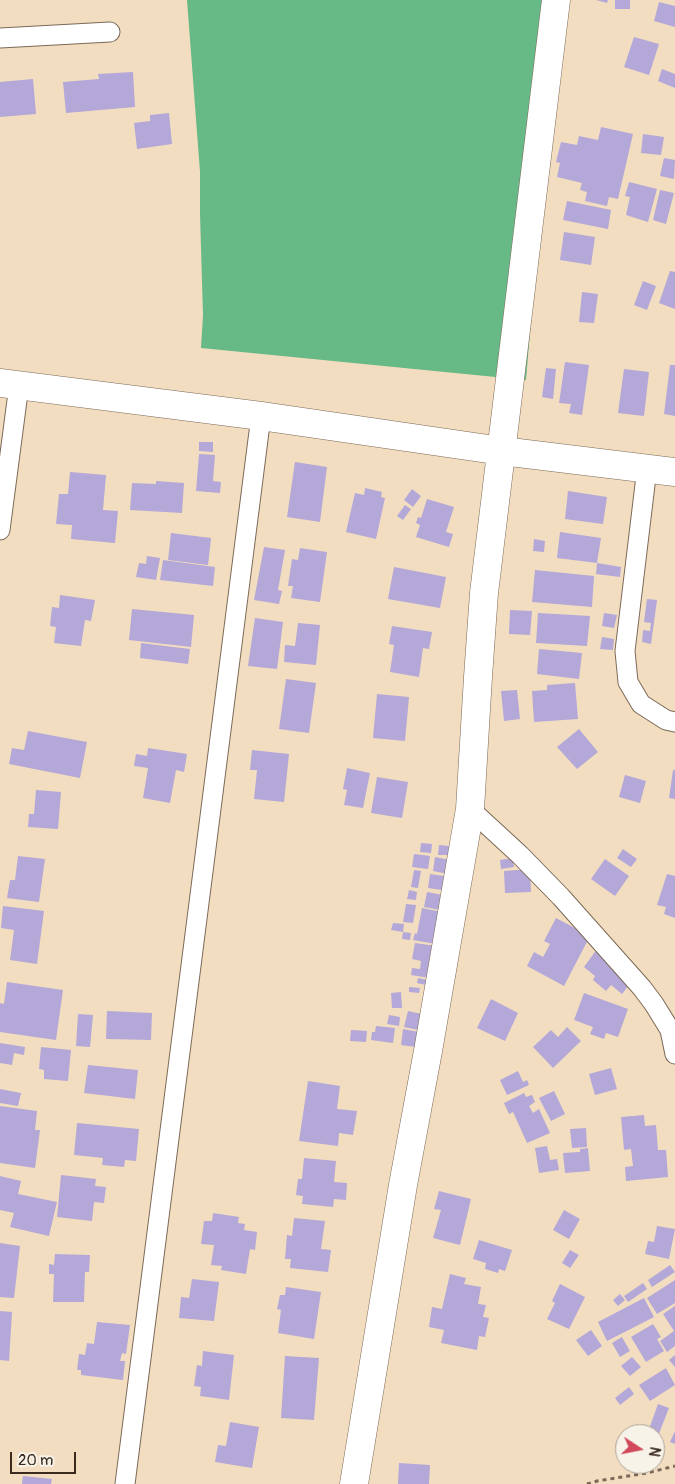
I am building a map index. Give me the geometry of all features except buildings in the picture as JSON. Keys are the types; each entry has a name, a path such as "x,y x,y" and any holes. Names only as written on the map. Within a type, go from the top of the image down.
{"street":[{"path":"354,1484 403,1185 470,809 481,634 556,0"},
{"path":"0,38 110,32"},
{"path":"0,530 9,384 261,416 502,451 675,472"},
{"path":"125,1484 261,416"},
{"path":"647,468 625,651 628,682 641,704 666,720 675,722"},
{"path":"470,809 520,855 561,897 642,988 673,1030 675,1054"}],"path":[{"path":"587,1484 675,1466"}],"green space":[{"path":"187,0 558,0 526,380 201,348 203,315 200,172"}]}
